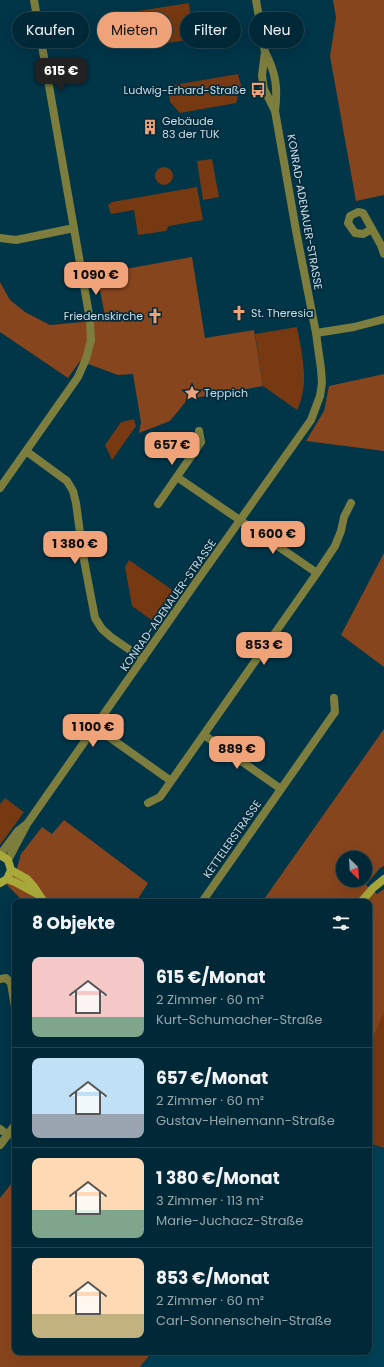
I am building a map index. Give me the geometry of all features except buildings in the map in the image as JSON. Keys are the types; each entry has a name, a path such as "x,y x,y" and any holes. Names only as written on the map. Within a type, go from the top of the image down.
{"street":[{"path":"0,488 78,377 86,359 91,340 90,320 34,0"},
{"name":"KONRAD-ADENAUER-STRASSE","path":"8,860 27,824 311,420 317,407 322,383 316,333 275,111 263,84 262,75 265,52 256,0"},
{"name":"KONRAD-ADENAUER-STRASSE","path":"265,52 273,67 278,93 275,111"},
{"path":"0,238 16,240 74,228"},
{"path":"372,229 382,245 384,254"},
{"path":"316,333 384,319"},
{"path":"158,504 201,442 199,431"},
{"path":"26,451 56,472 67,481 70,486 76,503 95,618 102,629 111,637 143,659"},
{"path":"177,477 317,573"},
{"path":"148,803 160,798 317,573 335,546 344,518 351,503"},
{"name":"KETTELERSTRASSE","path":"204,899 335,712 334,698"},
{"path":"95,727 172,780"},
{"path":"204,735 281,789"},
{"name":"KONRAD-ADENAUER-STRASSE","path":"0,855 18,831 27,824"},
{"path":"0,855 8,860 11,870 27,879 42,899"},
{"path":"11,870 4,881 15,882 42,899"},
{"path":"364,899 373,888 384,879"},
{"path":"0,979 6,978 11,983 12,989"},
{"path":"0,1129 8,1135"},
{"path":"0,1145 12,1129"}],"shaded area":[{"path":"333,0 384,0 384,195 356,201 330,56 336,18"},
{"path":"189,3 190,12 180,12 180,41 172,42 172,12 138,11"},
{"path":"238,74 241,85 236,103 180,113 170,102 168,86"},
{"path":"212,159 219,197 203,200 197,161"},
{"path":"164,167 170,170 173,176 170,182 164,185 158,182 155,176 158,170"},
{"path":"197,187 203,220 169,226 166,231 138,235 134,210 111,214 108,205 112,202"},
{"path":"192,257 205,338 254,330 263,386 188,399 170,421 139,433 141,422 133,374 118,375 80,361 68,378 0,332 0,282 10,300 25,312 50,325 83,322 105,316 99,285 127,280 125,269"},
{"path":"297,327 303,358 304,379 301,400 297,410 263,386 255,334"},
{"path":"384,374 384,451 306,441 324,411 329,386"},
{"path":"134,419 136,426 112,460 105,445 121,422"},
{"path":"384,553 384,667 341,635"},
{"path":"129,560 174,591 153,621 132,606 125,567"},
{"path":"384,729 384,866 380,868 372,878 372,851 336,851 336,887 368,887 377,894 384,889 384,1012 372,1039 372,899 264,899"},
{"path":"5,798 24,812 0,845 0,804"},
{"path":"64,820 148,883 138,899 21,899 7,885 17,868 21,854 42,827 52,834"},
{"path":"372,966 384,975 384,1148 372,1144"},
{"path":"372,1144 384,1148 384,1367 140,1367 150,1355 372,1355"},
{"path":"12,1183 12,1355 150,1355 140,1367 0,1367 0,1198"}],"place":[{"name":"Ludwig-Erhard-Straße","path":"258,90"},
{"name":"Gebäude 83 der TUK","path":"150,127"},
{"name":"St. Theresia","path":"239,313"},
{"name":"Friedenskirche","path":"155,316"},
{"name":"Teppich","path":"192,393"}]}
